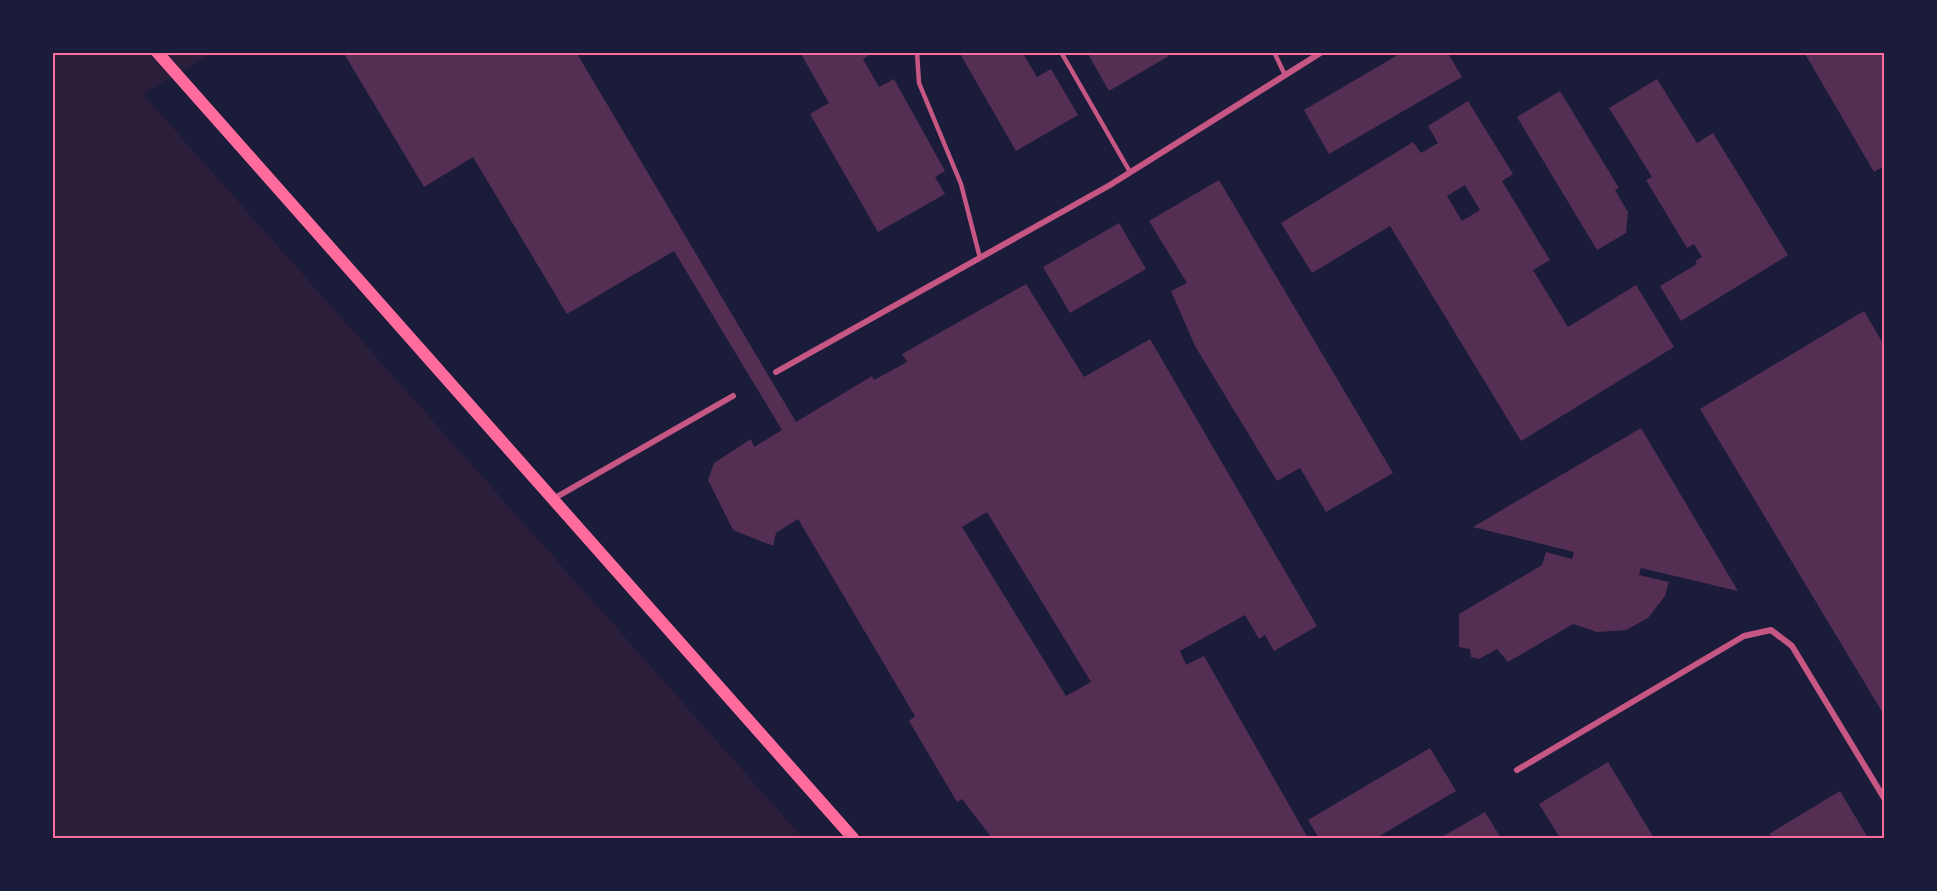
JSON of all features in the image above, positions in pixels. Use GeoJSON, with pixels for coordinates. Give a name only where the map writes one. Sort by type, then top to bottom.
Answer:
{"type":"FeatureCollection","features":[{"type":"Feature","properties":{"kind":"main road"},"geometry":{"type":"LineString","coordinates":[[157,52],[853,838]]}},
{"type":"Feature","properties":{"kind":"street"},"geometry":{"type":"LineString","coordinates":[[776,372],[1130,172],[1322,52]]}},
{"type":"Feature","properties":{"kind":"street"},"geometry":{"type":"LineString","coordinates":[[552,499],[733,396]]}},
{"type":"Feature","properties":{"kind":"street"},"geometry":{"type":"LineString","coordinates":[[1517,770],[1744,636],[1771,630],[1792,645],[1884,798]]}},
{"type":"Feature","properties":{"kind":"lane"},"geometry":{"type":"LineString","coordinates":[[917,52],[919,84],[961,184],[980,258]]}},
{"type":"Feature","properties":{"kind":"lane"},"geometry":{"type":"LineString","coordinates":[[1061,52],[1130,172]]}},
{"type":"Feature","properties":{"kind":"lane"},"geometry":{"type":"LineString","coordinates":[[1274,52],[1286,75]]}},
{"type":"Feature","properties":{"kind":"shaded area"},"geometry":{"type":"Polygon","coordinates":[[[52,53],[213,53],[143,94],[803,838],[53,838],[52,53]]]}},
{"type":"Feature","properties":{"kind":"building"},"geometry":{"type":"Polygon","coordinates":[[[343,52],[576,52],[796,422],[872,376],[874,380],[907,362],[902,354],[1026,284],[1084,377],[1150,339],[1317,626],[1274,651],[1265,635],[1259,639],[1245,615],[1180,651],[1186,665],[1204,656],[1308,838],[992,838],[962,799],[957,802],[909,721],[915,716],[798,519],[776,533],[773,546],[733,530],[708,480],[714,463],[751,439],[754,447],[782,430],[674,251],[567,314],[473,157],[424,187],[343,52]],[[987,512],[962,527],[1066,696],[1091,682],[987,512]]]}},
{"type":"Feature","properties":{"kind":"building"},"geometry":{"type":"Polygon","coordinates":[[[800,52],[874,52],[863,59],[879,87],[894,79],[945,171],[935,177],[945,194],[878,232],[810,114],[829,103],[800,52]]]}},
{"type":"Feature","properties":{"kind":"building"},"geometry":{"type":"Polygon","coordinates":[[[959,52],[1022,52],[1037,77],[1051,69],[1078,115],[1016,151],[959,52]]]}},
{"type":"Feature","properties":{"kind":"building"},"geometry":{"type":"Polygon","coordinates":[[[1087,52],[1167,52],[1169,56],[1109,91],[1087,52]]]}},
{"type":"Feature","properties":{"kind":"building"},"geometry":{"type":"Polygon","coordinates":[[[1403,52],[1447,52],[1462,77],[1329,154],[1304,110],[1403,52]]]}},
{"type":"Feature","properties":{"kind":"building"},"geometry":{"type":"Polygon","coordinates":[[[1804,52],[1884,52],[1884,166],[1874,172],[1804,52]]]}},
{"type":"Feature","properties":{"kind":"building"},"geometry":{"type":"Polygon","coordinates":[[[1657,79],[1697,143],[1713,133],[1788,255],[1681,321],[1660,286],[1697,264],[1695,261],[1702,257],[1694,244],[1687,248],[1646,180],[1652,177],[1609,108],[1657,79]]]}},
{"type":"Feature","properties":{"kind":"building"},"geometry":{"type":"Polygon","coordinates":[[[1560,91],[1619,188],[1615,190],[1628,212],[1626,233],[1597,250],[1517,117],[1560,91]]]}},
{"type":"Feature","properties":{"kind":"building"},"geometry":{"type":"Polygon","coordinates":[[[1468,101],[1513,174],[1502,181],[1550,260],[1533,270],[1568,327],[1636,285],[1674,347],[1521,441],[1390,226],[1312,273],[1281,223],[1413,142],[1421,153],[1438,143],[1428,126],[1468,101]],[[1465,185],[1447,196],[1462,221],[1480,210],[1465,185]]]}},
{"type":"Feature","properties":{"kind":"building"},"geometry":{"type":"Polygon","coordinates":[[[1219,180],[1393,473],[1326,512],[1300,468],[1277,481],[1195,346],[1171,291],[1187,283],[1149,221],[1219,180]]]}},
{"type":"Feature","properties":{"kind":"building"},"geometry":{"type":"Polygon","coordinates":[[[1119,223],[1146,269],[1070,313],[1043,267],[1119,223]]]}},
{"type":"Feature","properties":{"kind":"building"},"geometry":{"type":"Polygon","coordinates":[[[1864,311],[1884,345],[1884,715],[1700,409],[1864,311]]]}},
{"type":"Feature","properties":{"kind":"building"},"geometry":{"type":"Polygon","coordinates":[[[1641,428],[1738,591],[1641,568],[1639,575],[1669,582],[1665,596],[1648,618],[1626,630],[1597,632],[1573,624],[1508,662],[1497,649],[1479,659],[1471,657],[1470,649],[1459,647],[1459,614],[1542,565],[1546,552],[1572,559],[1574,552],[1473,527],[1641,428]]]}},
{"type":"Feature","properties":{"kind":"building"},"geometry":{"type":"Polygon","coordinates":[[[1430,748],[1456,791],[1376,838],[1319,838],[1308,820],[1430,748]]]}},
{"type":"Feature","properties":{"kind":"building"},"geometry":{"type":"Polygon","coordinates":[[[1608,762],[1654,838],[1560,838],[1539,804],[1608,762]]]}},
{"type":"Feature","properties":{"kind":"building"},"geometry":{"type":"Polygon","coordinates":[[[1840,791],[1868,838],[1772,838],[1769,834],[1840,791]]]}},
{"type":"Feature","properties":{"kind":"building"},"geometry":{"type":"Polygon","coordinates":[[[1485,812],[1501,838],[1440,838],[1485,812]]]}}]}
